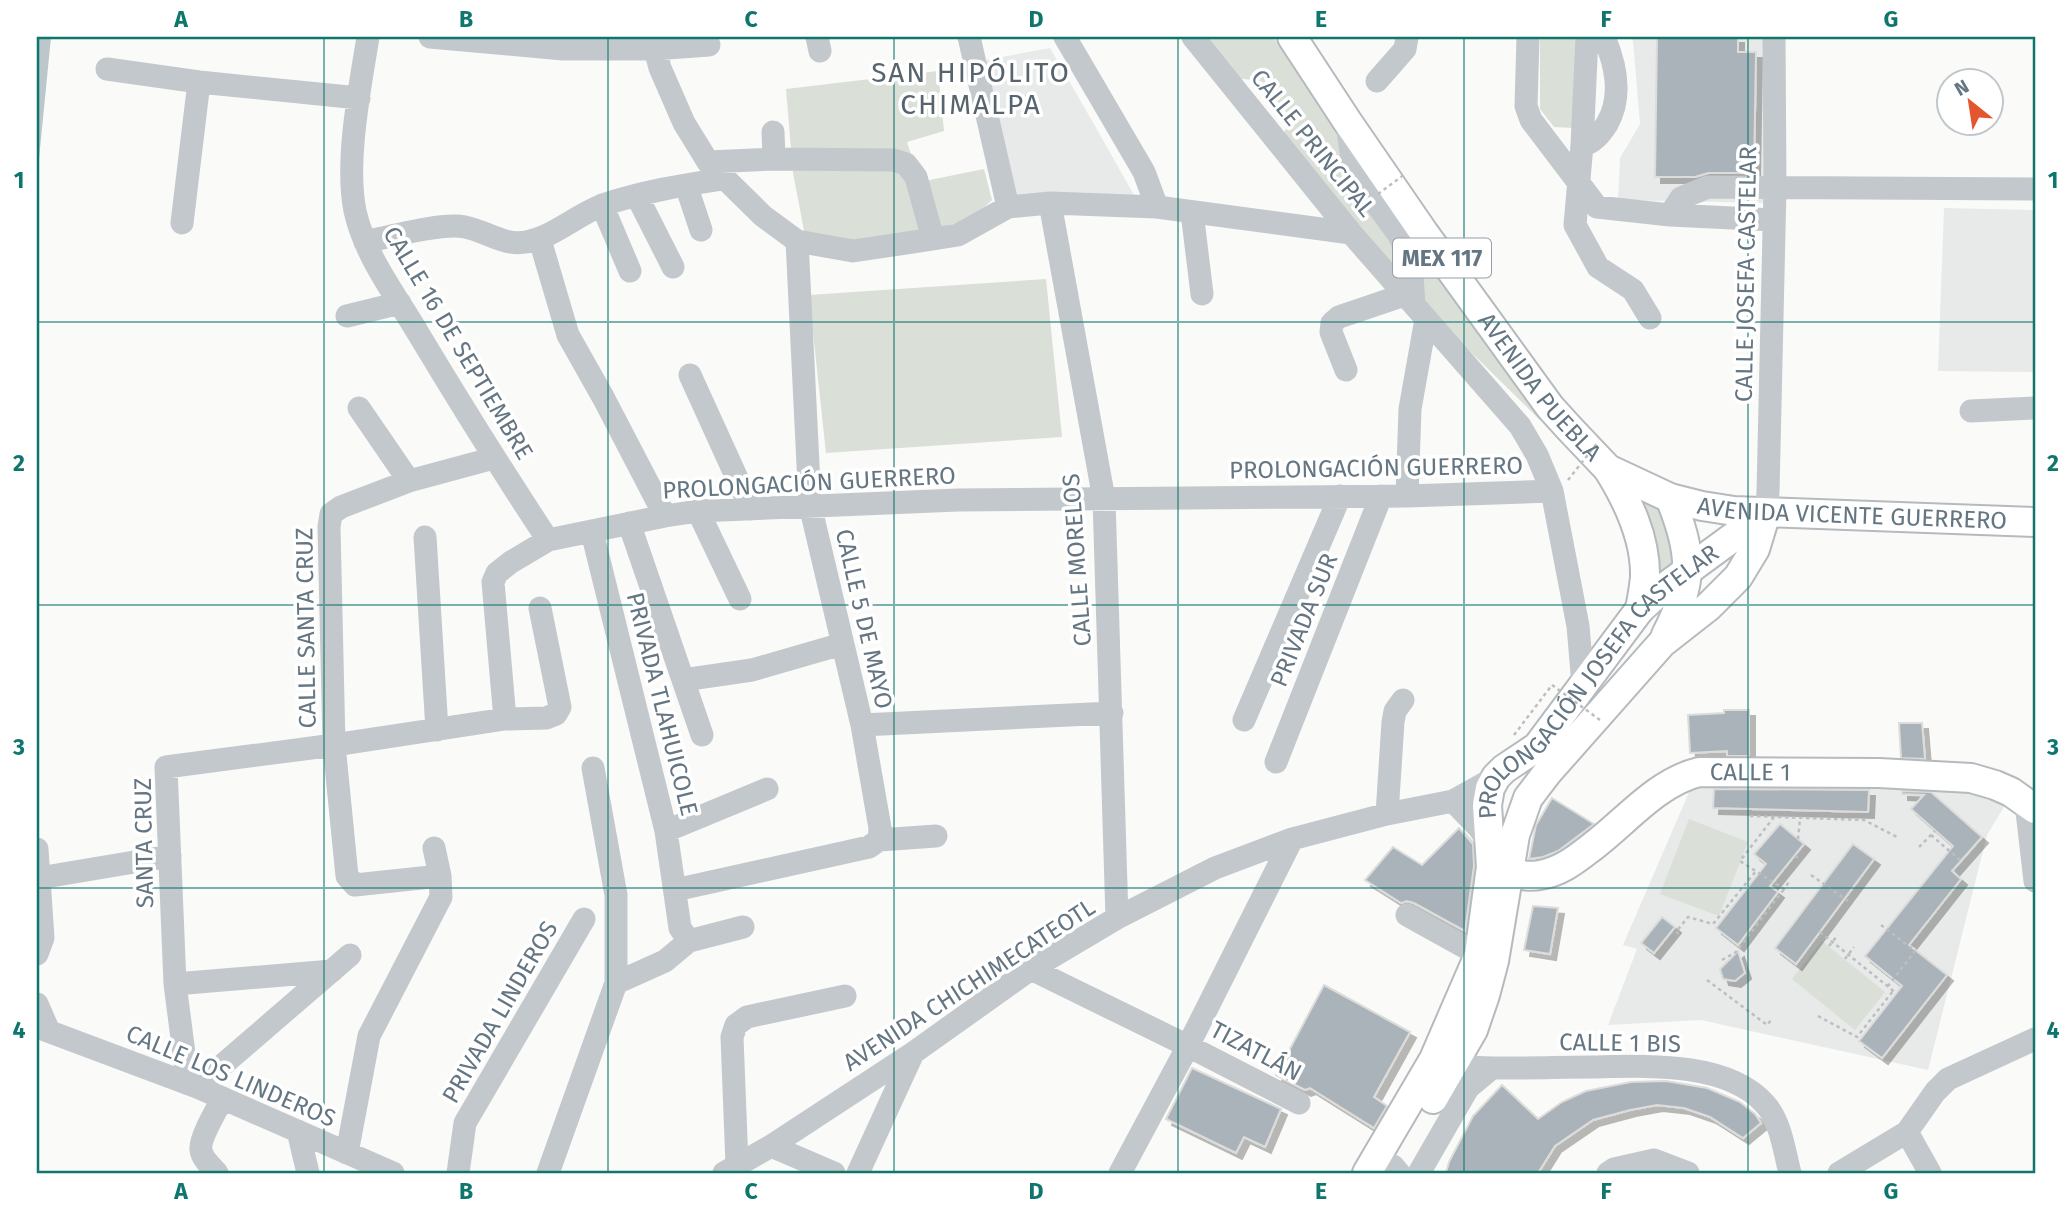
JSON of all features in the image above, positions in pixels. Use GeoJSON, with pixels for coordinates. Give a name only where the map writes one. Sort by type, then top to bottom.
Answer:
{"type":"FeatureCollection","features":[{"type":"Feature","properties":{"kind":"main road","name":"AVENIDA PUEBLA"},"geometry":{"type":"LineString","coordinates":[[1292,37],[1424,233],[1550,407],[1608,468],[1670,498]]}},
{"type":"Feature","properties":{"kind":"main road"},"geometry":{"type":"LineString","coordinates":[[1608,468],[1623,493],[1641,547],[1645,576],[1640,610]]}},
{"type":"Feature","properties":{"kind":"main road"},"geometry":{"type":"LineString","coordinates":[[1662,643],[1679,609],[1688,570],[1679,521],[1670,498]]}},
{"type":"Feature","properties":{"kind":"main road","name":"AVENIDA VICENTE GUERRERO"},"geometry":{"type":"LineString","coordinates":[[1670,498],[1734,511],[2035,522]]}},
{"type":"Feature","properties":{"kind":"main road","name":"PROLONGACIÓN JOSEFA CASTELAR"},"geometry":{"type":"LineString","coordinates":[[1393,1172],[1473,1030],[1494,961],[1497,862],[1487,805],[1490,788],[1505,770],[1537,747],[1640,610],[1688,570],[1766,513]]}},
{"type":"Feature","properties":{"kind":"main road","name":"PROLONGACIÓN JOSEFA CASTELAR"},"geometry":{"type":"LineString","coordinates":[[1451,1071],[1479,955],[1497,862],[1515,835],[1528,798],[1538,783],[1662,643],[1708,607],[1738,577],[1755,549],[1766,513]]}},
{"type":"Feature","properties":{"kind":"main road"},"geometry":{"type":"LineString","coordinates":[[1505,770],[1531,775],[1538,783]]}},
{"type":"Feature","properties":{"kind":"main road","name":"CALLE 1"},"geometry":{"type":"LineString","coordinates":[[1497,862],[1538,876],[1556,871],[1602,840],[1663,788],[1681,777],[1699,772],[1881,781],[1970,778],[2011,792],[2031,806]]}},
{"type":"Feature","properties":{"kind":"street","name":"CALLE 16 DE SEPTIEMBRE"},"geometry":{"type":"LineString","coordinates":[[368,37],[352,169],[355,210],[365,242],[385,281],[548,540]]}},
{"type":"Feature","properties":{"kind":"street"},"geometry":{"type":"LineString","coordinates":[[430,37],[562,43],[709,45]]}},
{"type":"Feature","properties":{"kind":"street"},"geometry":{"type":"LineString","coordinates":[[969,37],[1008,207]]}},
{"type":"Feature","properties":{"kind":"street"},"geometry":{"type":"LineString","coordinates":[[1065,37],[1144,172],[1157,207]]}},
{"type":"Feature","properties":{"kind":"street","name":"CALLE PRINCIPAL"},"geometry":{"type":"LineString","coordinates":[[1193,37],[1351,233],[1520,426],[1537,455],[1560,485],[1583,685]]}},
{"type":"Feature","properties":{"kind":"street"},"geometry":{"type":"LineString","coordinates":[[1377,81],[1405,49],[1407,37]]}},
{"type":"Feature","properties":{"kind":"street"},"geometry":{"type":"LineString","coordinates":[[1528,37],[1526,106],[1531,120],[1597,207],[1670,215],[1774,220]]}},
{"type":"Feature","properties":{"kind":"street"},"geometry":{"type":"LineString","coordinates":[[1587,37],[1583,145],[1575,225],[1598,267],[1633,290],[1650,317]]}},
{"type":"Feature","properties":{"kind":"street"},"geometry":{"type":"LineString","coordinates":[[1583,145],[1589,144],[1602,132],[1614,110],[1617,86],[1613,57],[1604,37]]}},
{"type":"Feature","properties":{"kind":"street","name":"CALLE JOSEFA CASTELAR"},"geometry":{"type":"LineString","coordinates":[[1766,513],[1775,187],[1774,37]]}},
{"type":"Feature","properties":{"kind":"street"},"geometry":{"type":"LineString","coordinates":[[653,43],[660,68],[684,123],[715,171],[762,216],[797,241],[853,251],[933,239],[958,235],[1008,207],[1050,203],[1157,207],[1351,233]]}},
{"type":"Feature","properties":{"kind":"street"},"geometry":{"type":"LineString","coordinates":[[107,69],[199,82],[359,98]]}},
{"type":"Feature","properties":{"kind":"street"},"geometry":{"type":"LineString","coordinates":[[182,223],[199,82]]}},
{"type":"Feature","properties":{"kind":"street"},"geometry":{"type":"LineString","coordinates":[[1347,121],[1352,160],[1358,179],[1399,235],[1411,261],[1414,306],[1407,496]]}},
{"type":"Feature","properties":{"kind":"street"},"geometry":{"type":"LineString","coordinates":[[773,132],[774,159]]}},
{"type":"Feature","properties":{"kind":"street"},"geometry":{"type":"LineString","coordinates":[[365,242],[435,228],[463,226],[503,242],[540,240],[574,218],[602,205],[686,185],[715,171],[774,159],[893,160],[906,164],[916,177],[933,239]]}},
{"type":"Feature","properties":{"kind":"street"},"geometry":{"type":"LineString","coordinates":[[686,185],[701,230]]}},
{"type":"Feature","properties":{"kind":"street"},"geometry":{"type":"LineString","coordinates":[[1670,215],[1681,198],[1709,187],[2035,189]]}},
{"type":"Feature","properties":{"kind":"street"},"geometry":{"type":"LineString","coordinates":[[637,196],[673,267]]}},
{"type":"Feature","properties":{"kind":"street","name":"CALLE MORELOS"},"geometry":{"type":"LineString","coordinates":[[1050,203],[1104,499],[1117,918]]}},
{"type":"Feature","properties":{"kind":"street"},"geometry":{"type":"LineString","coordinates":[[602,205],[630,271]]}},
{"type":"Feature","properties":{"kind":"street"},"geometry":{"type":"LineString","coordinates":[[1192,212],[1202,294]]}},
{"type":"Feature","properties":{"kind":"street"},"geometry":{"type":"LineString","coordinates":[[540,240],[569,335],[665,516]]}},
{"type":"Feature","properties":{"kind":"street","name":"CALLE 5 DE MAYO"},"geometry":{"type":"LineString","coordinates":[[797,241],[810,505],[862,725],[880,828],[879,840]]}},
{"type":"Feature","properties":{"kind":"street"},"geometry":{"type":"LineString","coordinates":[[347,317],[400,303]]}},
{"type":"Feature","properties":{"kind":"street"},"geometry":{"type":"LineString","coordinates":[[1346,370],[1331,332],[1332,323],[1339,317],[1414,306]]}},
{"type":"Feature","properties":{"kind":"street"},"geometry":{"type":"LineString","coordinates":[[691,375],[751,509]]}},
{"type":"Feature","properties":{"kind":"street"},"geometry":{"type":"LineString","coordinates":[[359,408],[409,481]]}},
{"type":"Feature","properties":{"kind":"street"},"geometry":{"type":"LineString","coordinates":[[1971,411],[2035,408]]}},
{"type":"Feature","properties":{"kind":"street","name":"CALLE SANTA CRUZ"},"geometry":{"type":"LineString","coordinates":[[334,745],[329,527],[331,514],[341,507],[409,481],[494,458]]}},
{"type":"Feature","properties":{"kind":"street","name":"PROLONGACIÓN GUERRERO"},"geometry":{"type":"LineString","coordinates":[[505,719],[493,582],[497,573],[511,562],[548,540],[698,511],[958,500],[1407,496],[1560,485]]}},
{"type":"Feature","properties":{"kind":"street"},"geometry":{"type":"LineString","coordinates":[[1244,720],[1340,496]]}},
{"type":"Feature","properties":{"kind":"street","name":"PRIVADA SUR"},"geometry":{"type":"LineString","coordinates":[[1276,762],[1381,496]]}},
{"type":"Feature","properties":{"kind":"street"},"geometry":{"type":"LineString","coordinates":[[698,511],[740,599]]}},
{"type":"Feature","properties":{"kind":"street"},"geometry":{"type":"LineString","coordinates":[[629,523],[702,734]]}},
{"type":"Feature","properties":{"kind":"street","name":"PRIVADA TLAHUICOLE"},"geometry":{"type":"LineString","coordinates":[[592,531],[666,831],[680,928],[689,941]]}},
{"type":"Feature","properties":{"kind":"street"},"geometry":{"type":"LineString","coordinates":[[425,537],[437,730]]}},
{"type":"Feature","properties":{"kind":"street"},"geometry":{"type":"LineString","coordinates":[[440,876],[355,885],[350,882],[347,876],[334,745],[505,719],[546,718],[556,714],[560,707],[540,608]]}},
{"type":"Feature","properties":{"kind":"street"},"geometry":{"type":"LineString","coordinates":[[683,680],[752,670],[842,645]]}},
{"type":"Feature","properties":{"kind":"street"},"geometry":{"type":"LineString","coordinates":[[1387,814],[1392,722],[1395,710],[1403,700]]}},
{"type":"Feature","properties":{"kind":"street"},"geometry":{"type":"LineString","coordinates":[[862,725],[1112,713]]}},
{"type":"Feature","properties":{"kind":"street","name":"SANTA CRUZ"},"geometry":{"type":"LineString","coordinates":[[192,1085],[175,984],[166,767],[334,745]]}},
{"type":"Feature","properties":{"kind":"street"},"geometry":{"type":"LineString","coordinates":[[548,1173],[616,984],[616,895],[593,768]]}},
{"type":"Feature","properties":{"kind":"street","name":"AVENIDA CHICHIMECATEOTL"},"geometry":{"type":"LineString","coordinates":[[730,1169],[771,1146],[913,1053],[1031,969],[1117,918],[1215,868],[1293,839],[1387,814],[1453,801],[1505,770]]}},
{"type":"Feature","properties":{"kind":"street"},"geometry":{"type":"LineString","coordinates":[[666,831],[767,789]]}},
{"type":"Feature","properties":{"kind":"street"},"geometry":{"type":"LineString","coordinates":[[1453,801],[1479,828],[1497,862]]}},
{"type":"Feature","properties":{"kind":"street"},"geometry":{"type":"LineString","coordinates":[[2031,806],[2035,881]]}},
{"type":"Feature","properties":{"kind":"street"},"geometry":{"type":"LineString","coordinates":[[675,890],[869,847],[879,840],[936,836]]}},
{"type":"Feature","properties":{"kind":"street"},"geometry":{"type":"LineString","coordinates":[[1120,1173],[1293,839]]}},
{"type":"Feature","properties":{"kind":"street"},"geometry":{"type":"LineString","coordinates":[[347,1153],[369,1036],[441,897],[435,848]]}},
{"type":"Feature","properties":{"kind":"street"},"geometry":{"type":"LineString","coordinates":[[37,849],[43,938],[37,954]]}},
{"type":"Feature","properties":{"kind":"street"},"geometry":{"type":"LineString","coordinates":[[39,878],[170,856]]}},
{"type":"Feature","properties":{"kind":"street"},"geometry":{"type":"LineString","coordinates":[[1407,915],[1479,955]]}},
{"type":"Feature","properties":{"kind":"street","name":"PRIVADA LINDEROS"},"geometry":{"type":"LineString","coordinates":[[458,1173],[465,1123],[584,919]]}},
{"type":"Feature","properties":{"kind":"street"},"geometry":{"type":"LineString","coordinates":[[616,984],[664,961],[689,941],[743,927]]}},
{"type":"Feature","properties":{"kind":"street"},"geometry":{"type":"LineString","coordinates":[[192,1085],[350,955]]}},
{"type":"Feature","properties":{"kind":"street","name":"TIZATLÁN"},"geometry":{"type":"LineString","coordinates":[[1031,969],[1298,1103]]}},
{"type":"Feature","properties":{"kind":"street"},"geometry":{"type":"LineString","coordinates":[[175,984],[332,971]]}},
{"type":"Feature","properties":{"kind":"street"},"geometry":{"type":"LineString","coordinates":[[730,1169],[732,1037],[736,1025],[747,1017],[845,996]]}},
{"type":"Feature","properties":{"kind":"street"},"geometry":{"type":"LineString","coordinates":[[37,1004],[42,1028]]}},
{"type":"Feature","properties":{"kind":"street","name":"CALLE LOS LINDEROS"},"geometry":{"type":"LineString","coordinates":[[42,1028],[192,1085],[393,1173]]}},
{"type":"Feature","properties":{"kind":"street"},"geometry":{"type":"LineString","coordinates":[[1839,1173],[1907,1132],[1948,1079],[2035,1039]]}},
{"type":"Feature","properties":{"kind":"street"},"geometry":{"type":"LineString","coordinates":[[858,1173],[913,1053]]}},
{"type":"Feature","properties":{"kind":"street","name":"CALLE 1 BIS"},"geometry":{"type":"LineString","coordinates":[[1451,1071],[1674,1066],[1722,1076],[1765,1103],[1777,1124],[1790,1173]]}},
{"type":"Feature","properties":{"kind":"street"},"geometry":{"type":"LineString","coordinates":[[218,1173],[206,1161],[201,1150],[202,1140],[223,1098]]}},
{"type":"Feature","properties":{"kind":"street"},"geometry":{"type":"LineString","coordinates":[[298,1131],[308,1173]]}},
{"type":"Feature","properties":{"kind":"street"},"geometry":{"type":"LineString","coordinates":[[1907,1132],[1930,1173]]}},
{"type":"Feature","properties":{"kind":"street"},"geometry":{"type":"LineString","coordinates":[[771,1146],[834,1173]]}},
{"type":"Feature","properties":{"kind":"street"},"geometry":{"type":"LineString","coordinates":[[1608,1173],[1614,1168],[1654,1160],[1688,1173]]}},
{"type":"Feature","properties":{"kind":"path"},"geometry":{"type":"LineString","coordinates":[[1551,37],[1559,37]]}},
{"type":"Feature","properties":{"kind":"path"},"geometry":{"type":"LineString","coordinates":[[1378,194],[1405,174]]}},
{"type":"Feature","properties":{"kind":"path"},"geometry":{"type":"LineString","coordinates":[[1560,485],[1598,442]]}},
{"type":"Feature","properties":{"kind":"path"},"geometry":{"type":"LineString","coordinates":[[1534,714],[1515,740],[1512,738],[1552,685],[1600,719]]}},
{"type":"Feature","properties":{"kind":"path"},"geometry":{"type":"LineString","coordinates":[[1749,816],[1864,820],[1897,837]]}},
{"type":"Feature","properties":{"kind":"path"},"geometry":{"type":"LineString","coordinates":[[1775,817],[1740,861],[1784,890]]}},
{"type":"Feature","properties":{"kind":"path"},"geometry":{"type":"LineString","coordinates":[[1798,839],[1800,818]]}},
{"type":"Feature","properties":{"kind":"path"},"geometry":{"type":"LineString","coordinates":[[1919,847],[1935,831]]}},
{"type":"Feature","properties":{"kind":"path"},"geometry":{"type":"LineString","coordinates":[[1931,835],[1961,861]]}},
{"type":"Feature","properties":{"kind":"path"},"geometry":{"type":"LineString","coordinates":[[1795,856],[1800,859]]}},
{"type":"Feature","properties":{"kind":"path"},"geometry":{"type":"LineString","coordinates":[[1679,934],[1676,932],[1688,917],[1713,924],[1756,871]]}},
{"type":"Feature","properties":{"kind":"path"},"geometry":{"type":"LineString","coordinates":[[1811,875],[1847,901]]}},
{"type":"Feature","properties":{"kind":"path"},"geometry":{"type":"LineString","coordinates":[[1722,960],[1737,951],[1789,882]]}},
{"type":"Feature","properties":{"kind":"path"},"geometry":{"type":"LineString","coordinates":[[1881,925],[1915,951],[1888,986]]}},
{"type":"Feature","properties":{"kind":"path"},"geometry":{"type":"LineString","coordinates":[[1818,1016],[1857,1037],[1895,992],[1820,932]]}},
{"type":"Feature","properties":{"kind":"path"},"geometry":{"type":"LineString","coordinates":[[1829,946],[1838,935]]}},
{"type":"Feature","properties":{"kind":"path"},"geometry":{"type":"LineString","coordinates":[[1845,959],[1854,947]]}},
{"type":"Feature","properties":{"kind":"path"},"geometry":{"type":"LineString","coordinates":[[1707,980],[1767,1025],[1772,1019]]}},
{"type":"Feature","properties":{"kind":"shaded area"},"geometry":{"type":"Polygon","coordinates":[[[37,37],[51,37],[37,179],[37,37]]]}},
{"type":"Feature","properties":{"kind":"shaded area"},"geometry":{"type":"Polygon","coordinates":[[[1201,37],[1273,37],[1542,422],[1423,305],[1283,135],[1291,118],[1261,81],[1235,78],[1201,37]]]}},
{"type":"Feature","properties":{"kind":"shaded area"},"geometry":{"type":"Polygon","coordinates":[[[1540,37],[1576,37],[1574,128],[1554,127],[1540,109],[1540,37]]]}},
{"type":"Feature","properties":{"kind":"shaded area"},"geometry":{"type":"Polygon","coordinates":[[[1629,37],[1766,37],[1767,203],[1618,200],[1620,158],[1640,124],[1633,41],[1629,37]]]}},
{"type":"Feature","properties":{"kind":"shaded area"},"geometry":{"type":"Polygon","coordinates":[[[1050,48],[1139,204],[1011,200],[980,61],[1050,48]]]}},
{"type":"Feature","properties":{"kind":"shaded area"},"geometry":{"type":"Polygon","coordinates":[[[938,71],[944,131],[907,142],[920,182],[984,169],[992,200],[965,225],[865,240],[806,241],[793,173],[786,89],[938,71]]]}},
{"type":"Feature","properties":{"kind":"shaded area"},"geometry":{"type":"Polygon","coordinates":[[[1944,208],[2035,210],[2035,372],[1938,371],[1944,208]]]}},
{"type":"Feature","properties":{"kind":"shaded area"},"geometry":{"type":"Polygon","coordinates":[[[1046,279],[1062,437],[826,453],[809,295],[1046,279]]]}},
{"type":"Feature","properties":{"kind":"shaded area"},"geometry":{"type":"Polygon","coordinates":[[[1637,499],[1661,508],[1678,564],[1655,580],[1637,499]]]}},
{"type":"Feature","properties":{"kind":"shaded area"},"geometry":{"type":"Polygon","coordinates":[[[1693,783],[1953,784],[2007,802],[1987,835],[1928,1070],[1701,1020],[1608,1025],[1637,949],[1623,945],[1693,783]]]}},
{"type":"Feature","properties":{"kind":"shaded area"},"geometry":{"type":"Polygon","coordinates":[[[1689,819],[1748,842],[1719,916],[1660,894],[1689,819]]]}},
{"type":"Feature","properties":{"kind":"shaded area"},"geometry":{"type":"Polygon","coordinates":[[[1822,941],[1885,992],[1855,1030],[1792,979],[1822,941]]]}},
{"type":"Feature","properties":{"kind":"building"},"geometry":{"type":"Polygon","coordinates":[[[1657,37],[1738,37],[1738,52],[1756,52],[1754,173],[1655,177],[1657,37]]]}},
{"type":"Feature","properties":{"kind":"building"},"geometry":{"type":"Polygon","coordinates":[[[1724,710],[1749,710],[1749,756],[1727,756],[1727,751],[1690,753],[1688,715],[1724,713],[1724,710]]]}},
{"type":"Feature","properties":{"kind":"building"},"geometry":{"type":"Polygon","coordinates":[[[1899,723],[1922,723],[1925,759],[1901,758],[1899,723]]]}},
{"type":"Feature","properties":{"kind":"building"},"geometry":{"type":"Polygon","coordinates":[[[1714,789],[1869,790],[1868,812],[1713,808],[1714,789]]]}},
{"type":"Feature","properties":{"kind":"building"},"geometry":{"type":"Polygon","coordinates":[[[1902,791],[1931,792],[1982,837],[1952,871],[1961,879],[1909,945],[1947,975],[1882,1058],[1859,1041],[1902,986],[1865,956],[1953,846],[1911,809],[1924,795],[1902,794],[1902,791]]]}},
{"type":"Feature","properties":{"kind":"building"},"geometry":{"type":"Polygon","coordinates":[[[1552,798],[1594,824],[1558,851],[1529,859],[1536,825],[1552,798]]]}},
{"type":"Feature","properties":{"kind":"building"},"geometry":{"type":"Polygon","coordinates":[[[1780,824],[1804,844],[1770,886],[1778,892],[1738,945],[1716,928],[1766,864],[1754,854],[1780,824]]]}},
{"type":"Feature","properties":{"kind":"building"},"geometry":{"type":"Polygon","coordinates":[[[1459,828],[1473,844],[1474,866],[1465,931],[1414,903],[1401,903],[1365,880],[1393,847],[1422,865],[1459,828]]]}},
{"type":"Feature","properties":{"kind":"building"},"geometry":{"type":"Polygon","coordinates":[[[1853,844],[1874,859],[1796,964],[1775,948],[1853,844]]]}},
{"type":"Feature","properties":{"kind":"building"},"geometry":{"type":"Polygon","coordinates":[[[1533,906],[1558,908],[1550,954],[1524,950],[1533,906]]]}},
{"type":"Feature","properties":{"kind":"building"},"geometry":{"type":"Polygon","coordinates":[[[1662,917],[1675,927],[1654,953],[1641,943],[1662,917]]]}},
{"type":"Feature","properties":{"kind":"building"},"geometry":{"type":"Polygon","coordinates":[[[1738,951],[1745,973],[1735,981],[1723,979],[1720,969],[1738,951]]]}},
{"type":"Feature","properties":{"kind":"building"},"geometry":{"type":"Polygon","coordinates":[[[1324,985],[1410,1032],[1374,1097],[1387,1106],[1374,1128],[1310,1088],[1305,1090],[1276,1075],[1324,985]]]}},
{"type":"Feature","properties":{"kind":"building"},"geometry":{"type":"Polygon","coordinates":[[[1192,1068],[1281,1109],[1265,1147],[1244,1137],[1236,1153],[1166,1119],[1192,1068]]]}},
{"type":"Feature","properties":{"kind":"building"},"geometry":{"type":"Polygon","coordinates":[[[1666,1081],[1707,1088],[1740,1102],[1755,1114],[1761,1123],[1743,1138],[1710,1117],[1684,1108],[1657,1105],[1593,1120],[1555,1146],[1538,1173],[1446,1173],[1473,1116],[1502,1085],[1538,1119],[1562,1102],[1586,1091],[1631,1082],[1666,1081]]]}},
{"type":"Feature","properties":{"kind":"district","name":"SAN HIPÓLITO CHIMALPA"},"geometry":{"type":"Point","coordinates":[971,88]}}]}
